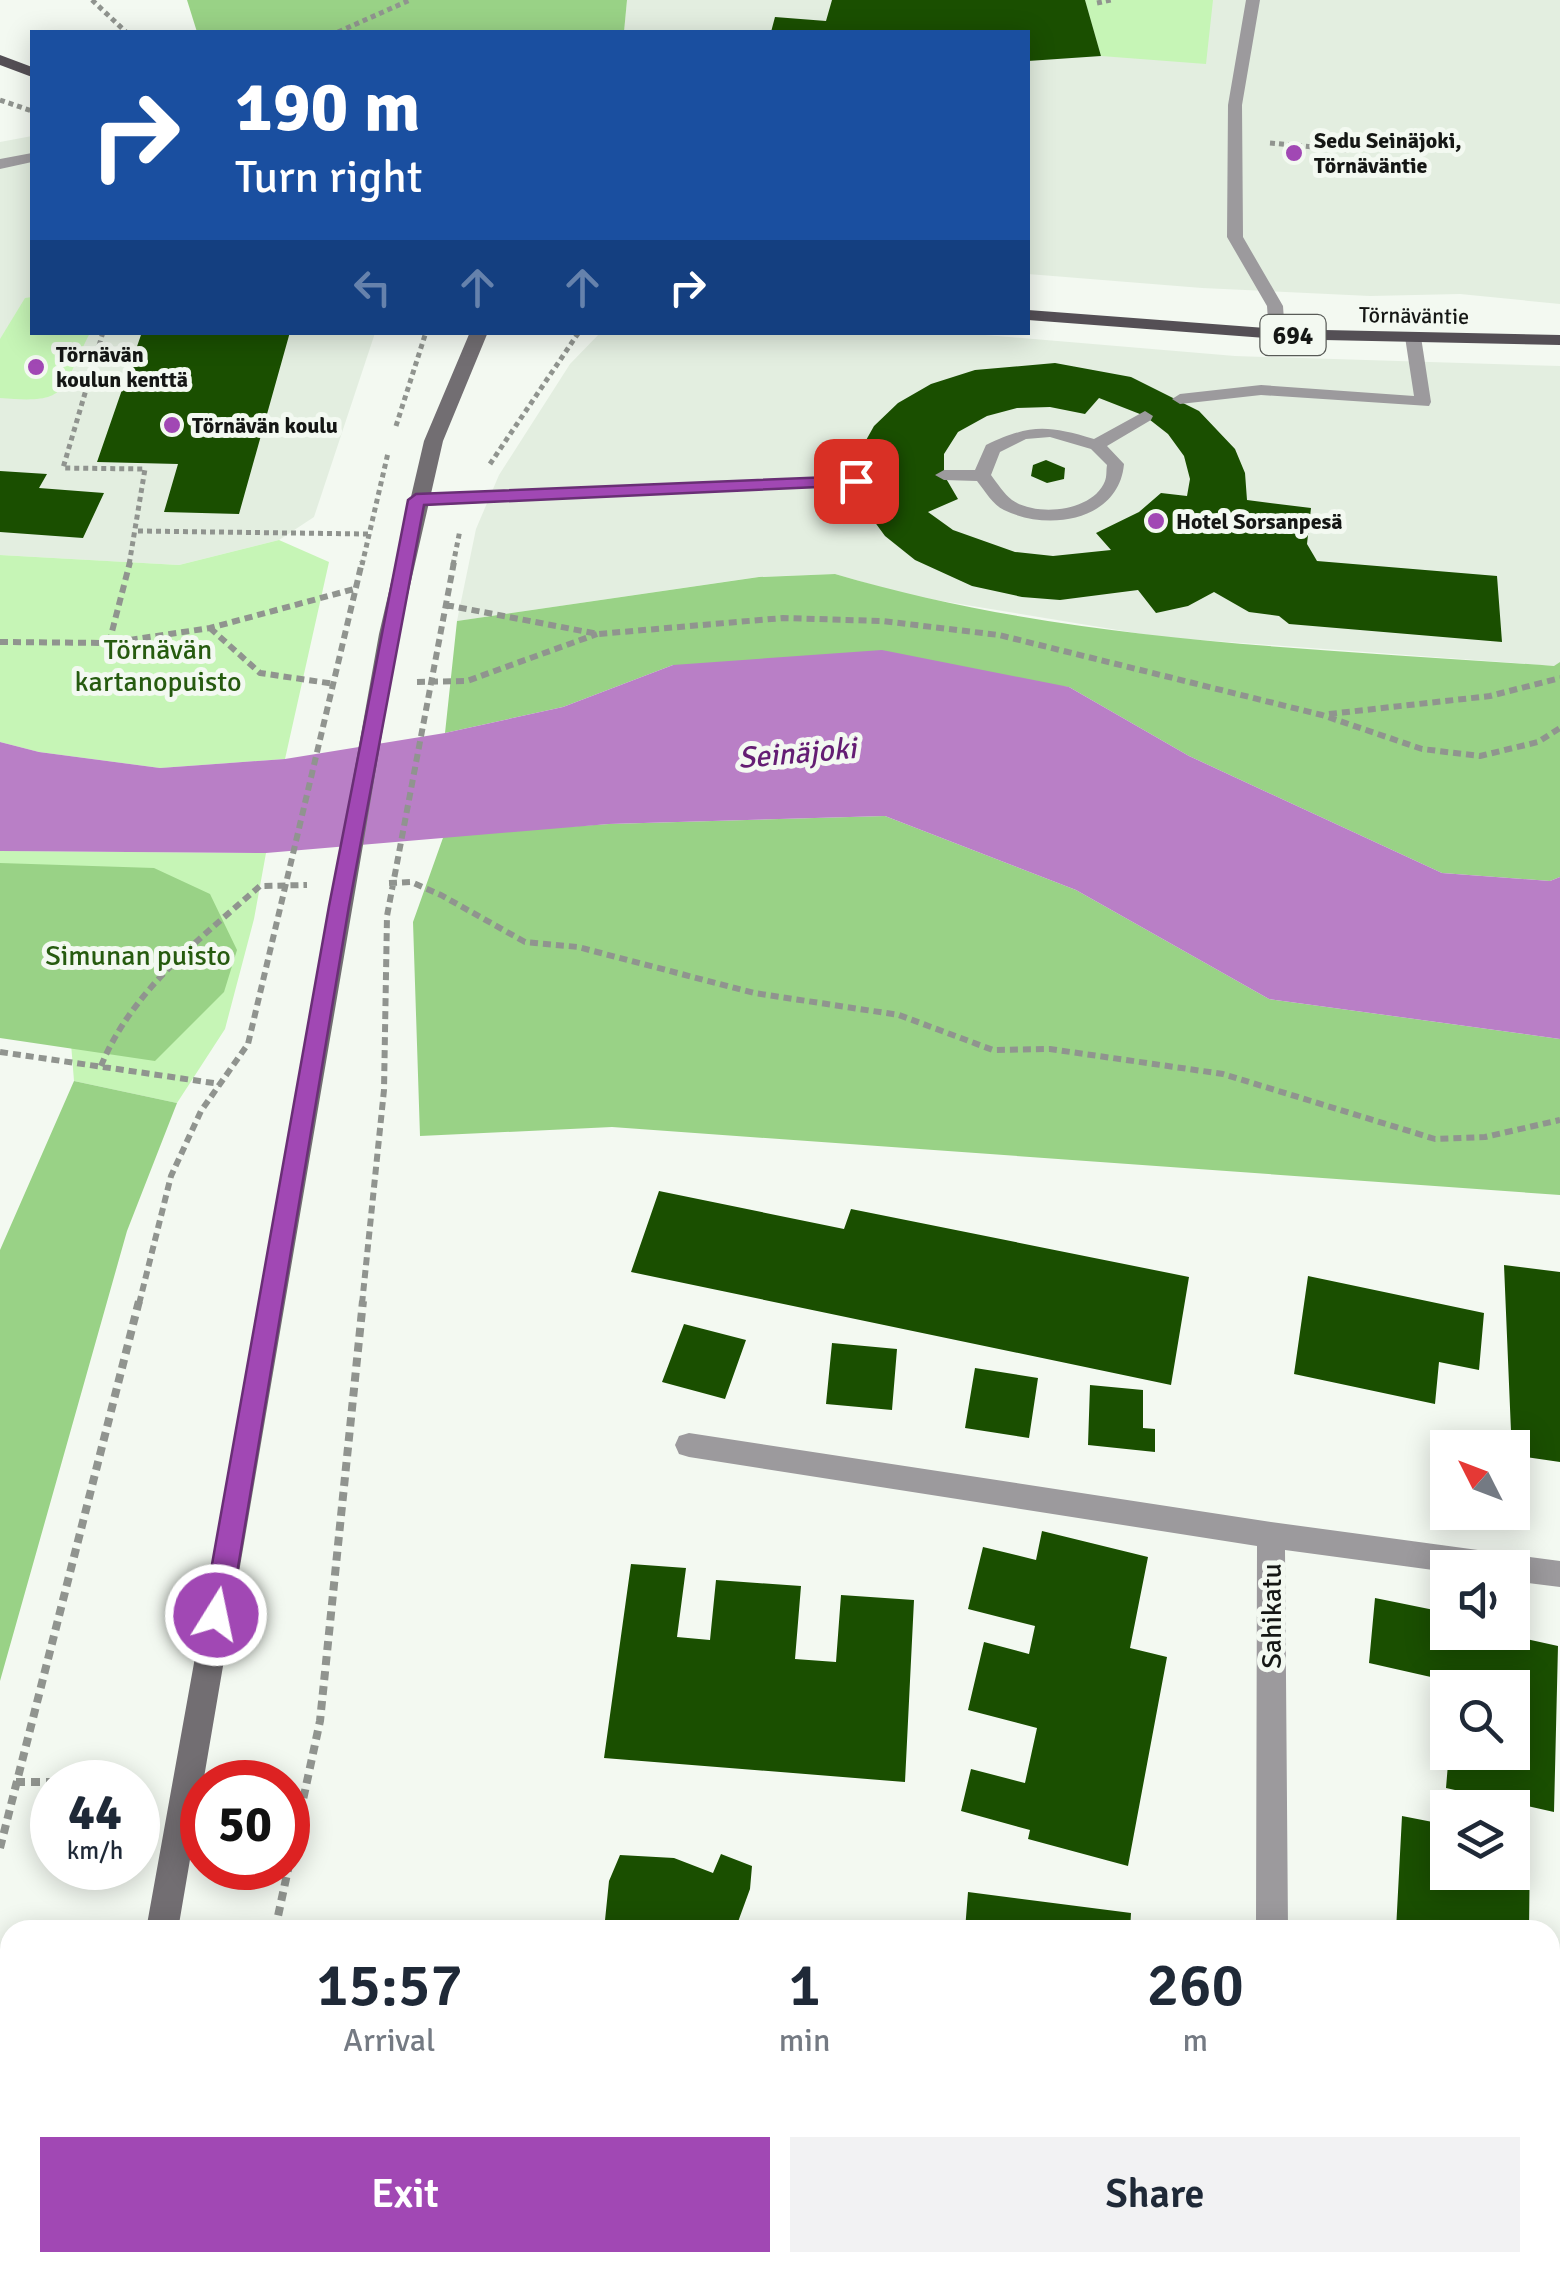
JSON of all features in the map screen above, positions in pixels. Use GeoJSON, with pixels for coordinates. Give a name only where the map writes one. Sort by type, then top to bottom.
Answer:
{"type":"FeatureCollection","features":[{"type":"Feature","properties":{"kind":"main road"},"geometry":{"type":"LineString","coordinates":[[0,60],[30,71]]}},
{"type":"Feature","properties":{"kind":"main road","name":"Törnäväntie"},"geometry":{"type":"LineString","coordinates":[[1030,315],[1277,334],[1560,340]]}},
{"type":"Feature","properties":{"kind":"main road"},"geometry":{"type":"LineString","coordinates":[[164,1920],[389,634],[416,500],[443,416],[478,335]]}},
{"type":"Feature","properties":{"kind":"street"},"geometry":{"type":"LineString","coordinates":[[689,1445],[1270,1535]]}},
{"type":"Feature","properties":{"kind":"street","name":"Sahikatu"},"geometry":{"type":"LineString","coordinates":[[1272,1920],[1270,1535],[1560,1574]]}},
{"type":"Feature","properties":{"kind":"lane"},"geometry":{"type":"LineString","coordinates":[[1253,0],[1234,140],[1235,237],[1276,306],[1277,334]]}},
{"type":"Feature","properties":{"kind":"lane"},"geometry":{"type":"LineString","coordinates":[[0,164],[30,158]]}},
{"type":"Feature","properties":{"kind":"lane"},"geometry":{"type":"LineString","coordinates":[[1180,399],[1261,390],[1423,402],[1413,337]]}},
{"type":"Feature","properties":{"kind":"lane"},"geometry":{"type":"LineString","coordinates":[[1096,445],[1145,416]]}},
{"type":"Feature","properties":{"kind":"lane"},"geometry":{"type":"LineString","coordinates":[[1050,432],[1096,445],[1110,457],[1116,472],[1115,486],[1104,501],[1087,510],[1056,516],[1023,511],[1002,502],[982,476],[992,449],[1023,434],[1050,432]]}},
{"type":"Feature","properties":{"kind":"lane"},"geometry":{"type":"LineString","coordinates":[[944,475],[982,476]]}},
{"type":"Feature","properties":{"kind":"lane"},"geometry":{"type":"LineString","coordinates":[[416,500],[856,481]]}},
{"type":"Feature","properties":{"kind":"path"},"geometry":{"type":"LineString","coordinates":[[92,0],[120,30]]}},
{"type":"Feature","properties":{"kind":"path"},"geometry":{"type":"LineString","coordinates":[[342,30],[410,0]]}},
{"type":"Feature","properties":{"kind":"path"},"geometry":{"type":"LineString","coordinates":[[1097,3],[1111,0]]}},
{"type":"Feature","properties":{"kind":"path"},"geometry":{"type":"LineString","coordinates":[[0,100],[30,111]]}},
{"type":"Feature","properties":{"kind":"path"},"geometry":{"type":"LineString","coordinates":[[1234,140],[1347,150]]}},
{"type":"Feature","properties":{"kind":"path"},"geometry":{"type":"LineString","coordinates":[[103,335],[64,468],[145,469],[138,531],[109,643]]}},
{"type":"Feature","properties":{"kind":"path"},"geometry":{"type":"LineString","coordinates":[[138,531],[368,534]]}},
{"type":"Feature","properties":{"kind":"path"},"geometry":{"type":"LineString","coordinates":[[0,642],[109,643],[210,628],[354,589]]}},
{"type":"Feature","properties":{"kind":"path"},"geometry":{"type":"LineString","coordinates":[[446,606],[598,634],[783,618],[882,621],[999,635],[1322,715],[1422,749],[1480,756],[1538,742],[1560,728]]}},
{"type":"Feature","properties":{"kind":"path"},"geometry":{"type":"LineString","coordinates":[[0,1848],[171,1176],[201,1111],[248,1044],[345,631]]}},
{"type":"Feature","properties":{"kind":"path"},"geometry":{"type":"LineString","coordinates":[[277,1920],[320,1721],[384,1090],[386,916],[440,632]]}},
{"type":"Feature","properties":{"kind":"path"},"geometry":{"type":"LineString","coordinates":[[1322,715],[1490,696],[1560,678]]}},
{"type":"Feature","properties":{"kind":"path"},"geometry":{"type":"LineString","coordinates":[[373,883],[411,882],[525,942],[594,951],[754,994],[898,1015],[994,1050],[1050,1049],[1223,1074],[1436,1140],[1485,1137],[1560,1120]]}},
{"type":"Feature","properties":{"kind":"path"},"geometry":{"type":"LineString","coordinates":[[101,1066],[108,1042],[152,990],[260,886],[317,884]]}},
{"type":"Feature","properties":{"kind":"path"},"geometry":{"type":"LineString","coordinates":[[0,1052],[220,1084]]}},
{"type":"Feature","properties":{"kind":"path"},"geometry":{"type":"LineString","coordinates":[[16,1782],[30,1782]]}},
{"type":"Feature","properties":{"kind":"shaded area","name":"Sedu Seinäjoki, Törnäväntie"},"geometry":{"type":"Polygon","coordinates":[[[627,0],[1560,0],[1560,304],[1460,294],[1370,296],[1030,274],[1030,30],[624,30],[627,0]]]}},
{"type":"Feature","properties":{"kind":"shaded area","name":"Törnävän koulu"},"geometry":{"type":"Polygon","coordinates":[[[30,136],[30,335],[374,335],[314,517],[279,540],[179,565],[0,555],[0,142],[30,136]]]}},
{"type":"Feature","properties":{"kind":"shaded area"},"geometry":{"type":"Polygon","coordinates":[[[598,335],[985,335],[1235,356],[1560,366],[1560,662],[1555,666],[1160,637],[911,596],[835,574],[758,577],[457,621],[476,529],[499,475],[570,364],[598,335]]]}},
{"type":"Feature","properties":{"kind":"green space"},"geometry":{"type":"Polygon","coordinates":[[[187,0],[627,0],[624,30],[196,30],[187,0]]]}},
{"type":"Feature","properties":{"kind":"green space"},"geometry":{"type":"Polygon","coordinates":[[[1085,0],[1213,0],[1206,64],[1101,56],[1085,0]]]}},
{"type":"Feature","properties":{"kind":"green space","name":"Törnävän koulun kenttä"},"geometry":{"type":"Polygon","coordinates":[[[30,297],[30,335],[89,335],[67,381],[52,396],[0,398],[0,339],[25,298],[30,297]]]}},
{"type":"Feature","properties":{"kind":"green space","name":"Törnävän kartanopuisto"},"geometry":{"type":"Polygon","coordinates":[[[279,540],[329,562],[285,759],[160,768],[39,752],[0,742],[0,555],[179,565],[279,540]]]}},
{"type":"Feature","properties":{"kind":"green space"},"geometry":{"type":"Polygon","coordinates":[[[835,574],[923,597],[1102,629],[1282,647],[1554,666],[1560,662],[1560,877],[1550,881],[1442,873],[1189,756],[1069,687],[673,665],[563,707],[445,733],[457,621],[759,577],[835,574]]]}},
{"type":"Feature","properties":{"kind":"green space"},"geometry":{"type":"Polygon","coordinates":[[[885,816],[1076,890],[1269,999],[1560,1039],[1560,1195],[612,1127],[420,1136],[413,922],[444,835],[609,824],[885,816]]]}},
{"type":"Feature","properties":{"kind":"green space","name":"Simunan puisto"},"geometry":{"type":"Polygon","coordinates":[[[0,851],[266,853],[254,919],[225,1029],[177,1103],[74,1081],[70,1031],[0,1023],[0,851]]]}},
{"type":"Feature","properties":{"kind":"green space","name":"Simunan puisto"},"geometry":{"type":"Polygon","coordinates":[[[0,863],[154,868],[210,894],[237,950],[224,992],[155,1061],[0,1038],[0,863]]]}},
{"type":"Feature","properties":{"kind":"green space"},"geometry":{"type":"Polygon","coordinates":[[[74,1081],[177,1103],[127,1231],[0,1681],[0,1250],[74,1081]]]}},
{"type":"Feature","properties":{"kind":"water","name":"Seinäjoki"},"geometry":{"type":"Polygon","coordinates":[[[882,650],[1069,687],[1189,756],[1442,873],[1550,881],[1560,877],[1560,1039],[1269,999],[1076,890],[885,816],[609,824],[266,853],[0,851],[0,742],[39,752],[160,768],[285,759],[445,733],[563,707],[673,665],[882,650]]]}},
{"type":"Feature","properties":{"kind":"building"},"geometry":{"type":"Polygon","coordinates":[[[832,0],[1085,0],[1101,56],[1030,61],[1030,30],[772,30],[775,17],[826,21],[832,0]]]}},
{"type":"Feature","properties":{"kind":"building"},"geometry":{"type":"Polygon","coordinates":[[[141,335],[289,335],[239,514],[164,512],[178,464],[97,462],[141,335]]]}},
{"type":"Feature","properties":{"kind":"building"},"geometry":{"type":"Polygon","coordinates":[[[1055,363],[1131,377],[1199,411],[1235,449],[1245,473],[1247,500],[1311,508],[1307,544],[1317,561],[1497,576],[1502,642],[1289,624],[1279,616],[1249,612],[1214,592],[1188,606],[1156,613],[1138,590],[1060,600],[1022,597],[972,586],[915,560],[885,536],[863,506],[856,481],[860,451],[874,426],[898,403],[931,384],[975,370],[1055,363]],[[1099,398],[1085,414],[1050,407],[1017,408],[987,416],[958,432],[944,454],[944,475],[958,499],[928,512],[953,530],[1015,552],[1053,556],[1111,550],[1096,533],[1139,512],[1161,493],[1187,496],[1190,479],[1184,456],[1168,434],[1145,416],[1099,398]]]}},
{"type":"Feature","properties":{"kind":"building"},"geometry":{"type":"Polygon","coordinates":[[[1046,460],[1065,468],[1064,479],[1047,483],[1031,476],[1033,465],[1046,460]]]}},
{"type":"Feature","properties":{"kind":"building"},"geometry":{"type":"Polygon","coordinates":[[[0,471],[47,474],[39,488],[104,493],[83,538],[0,532],[0,471]]]}},
{"type":"Feature","properties":{"kind":"building"},"geometry":{"type":"Polygon","coordinates":[[[659,1191],[844,1229],[851,1209],[1189,1277],[1171,1385],[631,1272],[659,1191]]]}},
{"type":"Feature","properties":{"kind":"building"},"geometry":{"type":"Polygon","coordinates":[[[1504,1265],[1560,1272],[1560,1462],[1530,1458],[1530,1430],[1511,1430],[1504,1265]]]}},
{"type":"Feature","properties":{"kind":"building"},"geometry":{"type":"Polygon","coordinates":[[[1308,1276],[1484,1313],[1479,1370],[1439,1362],[1435,1404],[1294,1374],[1308,1276]]]}},
{"type":"Feature","properties":{"kind":"building"},"geometry":{"type":"Polygon","coordinates":[[[684,1324],[746,1340],[725,1399],[662,1382],[684,1324]]]}},
{"type":"Feature","properties":{"kind":"building"},"geometry":{"type":"Polygon","coordinates":[[[832,1343],[897,1349],[892,1410],[826,1404],[832,1343]]]}},
{"type":"Feature","properties":{"kind":"building"},"geometry":{"type":"Polygon","coordinates":[[[975,1368],[1038,1378],[1029,1438],[965,1428],[975,1368]]]}},
{"type":"Feature","properties":{"kind":"building"},"geometry":{"type":"Polygon","coordinates":[[[1090,1385],[1143,1390],[1143,1428],[1155,1429],[1155,1452],[1088,1445],[1090,1385]]]}},
{"type":"Feature","properties":{"kind":"building"},"geometry":{"type":"Polygon","coordinates":[[[1042,1531],[1148,1557],[1130,1648],[1167,1657],[1128,1866],[1028,1839],[1030,1830],[961,1811],[971,1769],[1025,1783],[1037,1728],[968,1710],[984,1642],[1029,1654],[1035,1626],[968,1609],[983,1547],[1036,1560],[1042,1531]]]}},
{"type":"Feature","properties":{"kind":"building"},"geometry":{"type":"Polygon","coordinates":[[[631,1564],[686,1568],[677,1637],[710,1640],[716,1580],[801,1586],[795,1659],[836,1662],[841,1595],[914,1600],[905,1782],[604,1758],[631,1564]]]}},
{"type":"Feature","properties":{"kind":"building"},"geometry":{"type":"Polygon","coordinates":[[[1375,1598],[1430,1609],[1430,1650],[1530,1650],[1530,1640],[1558,1646],[1554,1812],[1530,1807],[1530,1790],[1446,1788],[1448,1770],[1530,1770],[1530,1670],[1430,1670],[1430,1677],[1369,1663],[1375,1598]]]}},
{"type":"Feature","properties":{"kind":"building"},"geometry":{"type":"Polygon","coordinates":[[[1402,1816],[1430,1821],[1430,1890],[1529,1890],[1529,1920],[1397,1920],[1402,1816]]]}},
{"type":"Feature","properties":{"kind":"building"},"geometry":{"type":"Polygon","coordinates":[[[721,1854],[752,1866],[750,1889],[739,1920],[605,1920],[609,1881],[620,1855],[674,1858],[713,1873],[721,1854]]]}},
{"type":"Feature","properties":{"kind":"building"},"geometry":{"type":"Polygon","coordinates":[[[968,1892],[1131,1913],[1131,1920],[966,1920],[968,1892]]]}},
{"type":"Feature","properties":{"kind":"place","name":"Sedu Seinäjoki, Törnäväntie"},"geometry":{"type":"Point","coordinates":[1294,153]}},
{"type":"Feature","properties":{"kind":"place","name":"Törnävän koulun kenttä"},"geometry":{"type":"Point","coordinates":[36,367]}},
{"type":"Feature","properties":{"kind":"place","name":"Törnävän koulu"},"geometry":{"type":"Point","coordinates":[172,425]}},
{"type":"Feature","properties":{"kind":"place","name":"Hotel Sorsanpesä"},"geometry":{"type":"Point","coordinates":[1156,521]}},
{"type":"Feature","properties":{"kind":"route"},"geometry":{"type":"LineString","coordinates":[[216,1615],[339,906],[416,500],[856,481]]}}]}
